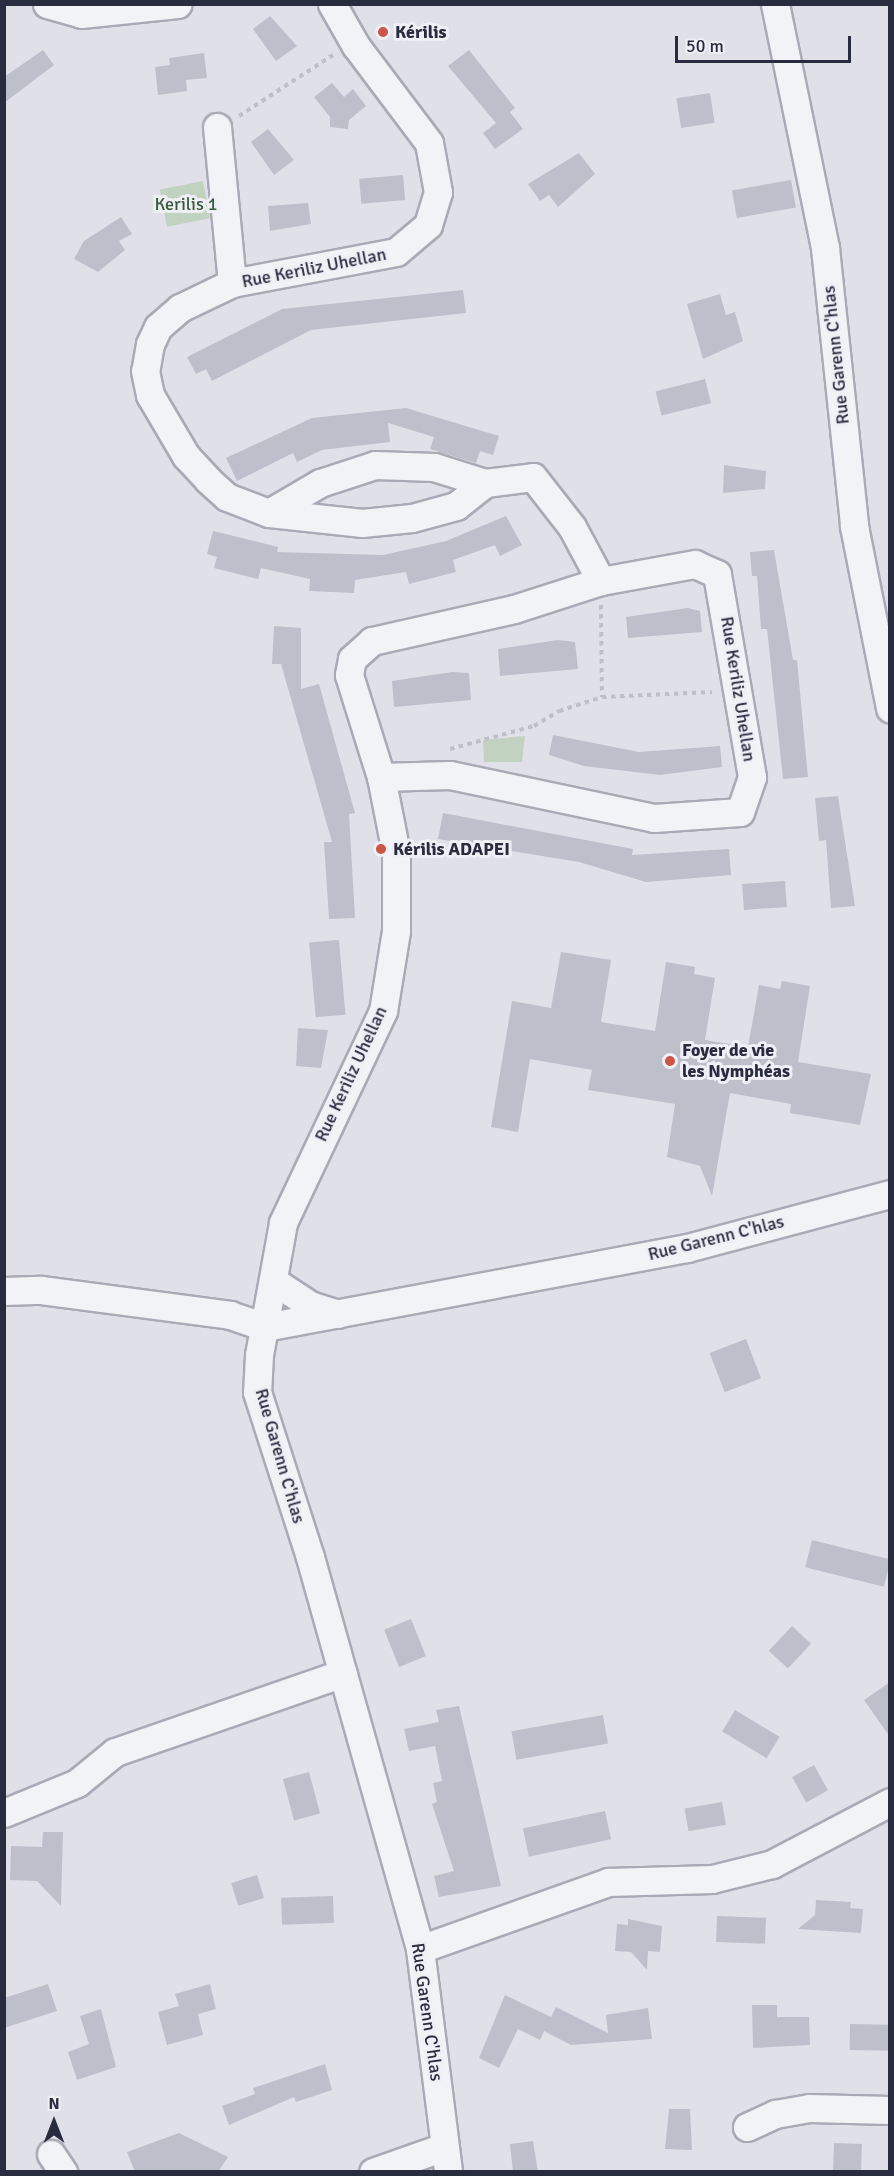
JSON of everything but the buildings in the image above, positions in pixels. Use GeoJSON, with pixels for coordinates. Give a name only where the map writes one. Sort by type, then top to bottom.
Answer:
{"type":"FeatureCollection","features":[{"type":"Feature","properties":{"kind":"street"},"geometry":{"type":"LineString","coordinates":[[47,4],[81,14],[177,4]]}},
{"type":"Feature","properties":{"kind":"street","name":"Rue Keriliz Uhellan"},"geometry":{"type":"LineString","coordinates":[[332,4],[353,41],[429,143],[438,192],[428,225],[396,252],[232,283],[180,308],[158,327],[145,371],[150,395],[186,456],[227,497],[269,513],[362,523],[412,518],[456,506],[485,483]]}},
{"type":"Feature","properties":{"kind":"street","name":"Rue Garenn C'hlas"},"geometry":{"type":"LineString","coordinates":[[775,4],[825,248],[854,526],[890,708]]}},
{"type":"Feature","properties":{"kind":"street"},"geometry":{"type":"LineString","coordinates":[[217,127],[232,283]]}},
{"type":"Feature","properties":{"kind":"street"},"geometry":{"type":"LineString","coordinates":[[269,513],[320,483],[375,465],[434,467],[485,483],[534,477],[572,526],[601,581]]}},
{"type":"Feature","properties":{"kind":"street","name":"Rue Keriliz Uhellan"},"geometry":{"type":"LineString","coordinates":[[265,1327],[275,1282],[283,1223],[383,1011],[396,931],[396,853],[381,777],[350,675],[352,659],[372,641],[514,609],[601,581],[695,564],[717,574],[740,691],[752,777],[740,812],[654,818],[450,775],[381,777]]}},
{"type":"Feature","properties":{"kind":"street","name":"Rue Garenn C'hlas"},"geometry":{"type":"LineString","coordinates":[[446,2159],[420,1949],[343,1673],[257,1392],[265,1327],[687,1248],[890,1194]]}},
{"type":"Feature","properties":{"kind":"street"},"geometry":{"type":"LineString","coordinates":[[275,1282],[310,1305],[339,1314]]}},
{"type":"Feature","properties":{"kind":"street"},"geometry":{"type":"LineString","coordinates":[[4,1291],[41,1290],[230,1316],[265,1327]]}},
{"type":"Feature","properties":{"kind":"street"},"geometry":{"type":"LineString","coordinates":[[4,1813],[77,1783],[115,1752],[343,1673]]}},
{"type":"Feature","properties":{"kind":"street"},"geometry":{"type":"LineString","coordinates":[[420,1949],[608,1882],[712,1879],[772,1864],[890,1802]]}},
{"type":"Feature","properties":{"kind":"street"},"geometry":{"type":"LineString","coordinates":[[747,2127],[775,2114],[809,2108],[890,2110]]}},
{"type":"Feature","properties":{"kind":"street"},"geometry":{"type":"LineString","coordinates":[[374,2172],[446,2159]]}},
{"type":"Feature","properties":{"kind":"path"},"geometry":{"type":"LineString","coordinates":[[217,127],[264,104],[353,41]]}},
{"type":"Feature","properties":{"kind":"path"},"geometry":{"type":"LineString","coordinates":[[601,581],[602,697]]}},
{"type":"Feature","properties":{"kind":"path"},"geometry":{"type":"LineString","coordinates":[[442,751],[534,726],[559,711],[602,697],[740,691]]}},
{"type":"Feature","properties":{"kind":"green space","name":"Kerilis 1"},"geometry":{"type":"Polygon","coordinates":[[[203,181],[210,218],[167,227],[160,189],[203,181]]]}},
{"type":"Feature","properties":{"kind":"green space"},"geometry":{"type":"Polygon","coordinates":[[[525,736],[522,762],[484,762],[483,740],[525,736]]]}},
{"type":"Feature","properties":{"kind":"place","name":"Kérilis"},"geometry":{"type":"Point","coordinates":[383,32]}},
{"type":"Feature","properties":{"kind":"place","name":"Kérilis ADAPEI"},"geometry":{"type":"Point","coordinates":[381,849]}},
{"type":"Feature","properties":{"kind":"place","name":"Foyer de vie les Nymphéas"},"geometry":{"type":"Point","coordinates":[670,1061]}}]}
